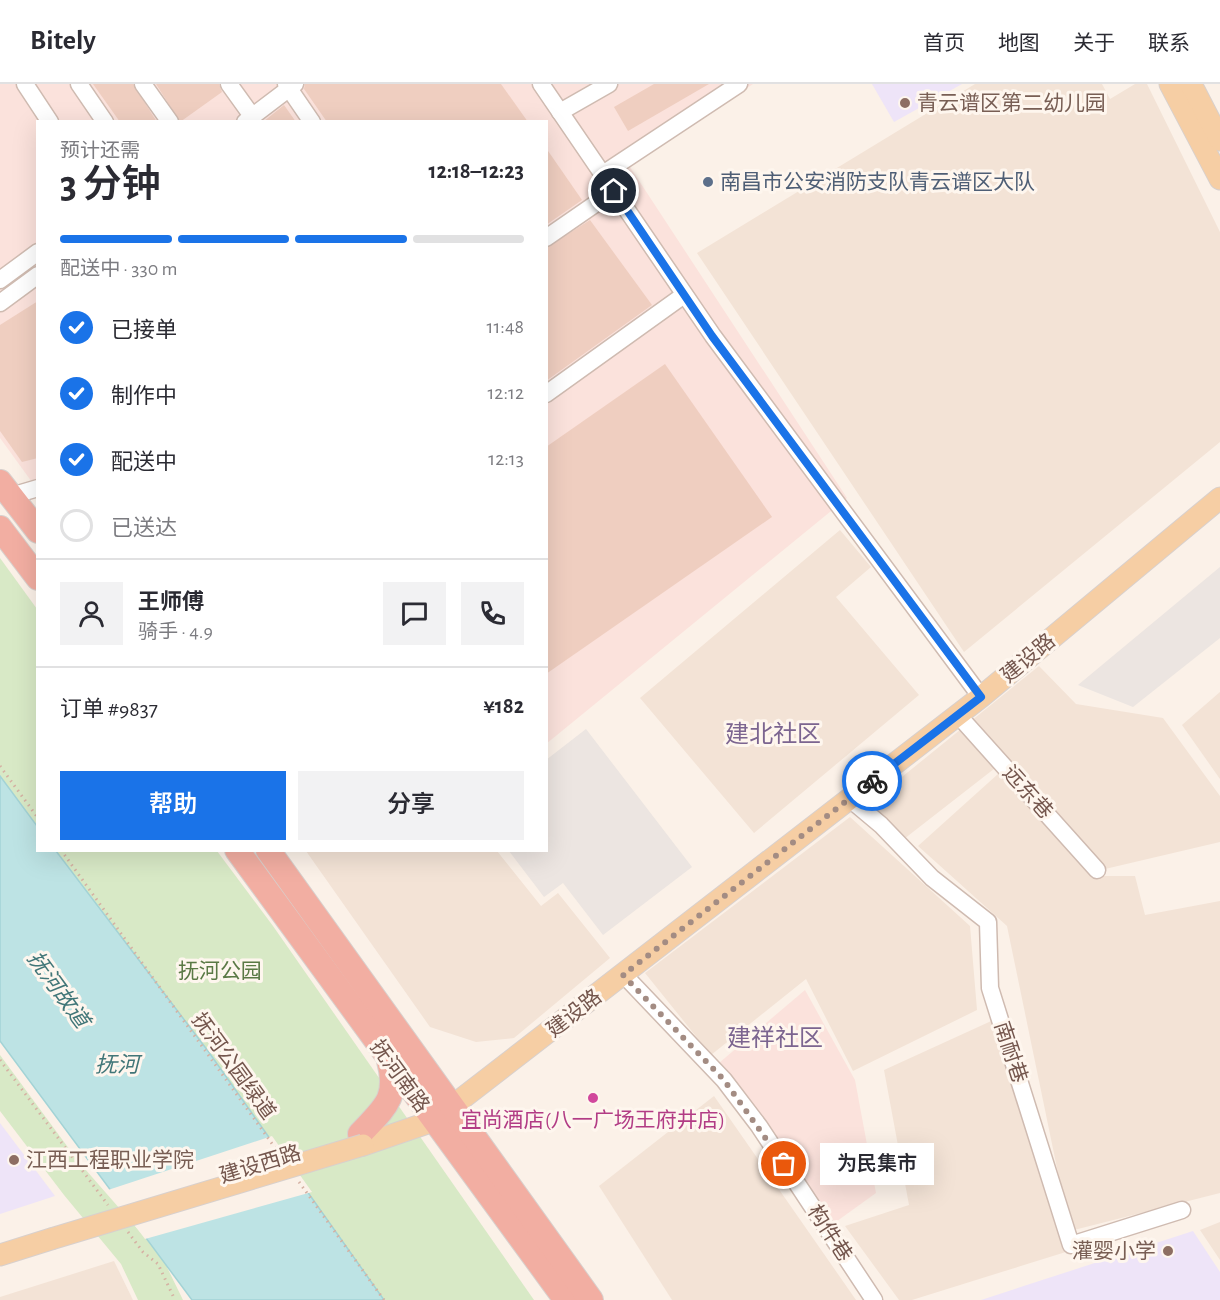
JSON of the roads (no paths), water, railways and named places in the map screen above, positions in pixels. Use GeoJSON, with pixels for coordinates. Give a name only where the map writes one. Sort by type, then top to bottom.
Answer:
{"type":"FeatureCollection","features":[{"type":"Feature","properties":{"kind":"highway"},"geometry":{"type":"LineString","coordinates":[[6,489],[36,528]]}},
{"type":"Feature","properties":{"kind":"highway"},"geometry":{"type":"LineString","coordinates":[[0,528],[36,575]]}},
{"type":"Feature","properties":{"kind":"highway","name":"抚河南路"},"geometry":{"type":"LineString","coordinates":[[238,852],[566,1300]]}},
{"type":"Feature","properties":{"kind":"highway","name":"抚河南路"},"geometry":{"type":"LineString","coordinates":[[269,852],[591,1300]]}},
{"type":"Feature","properties":{"kind":"highway"},"geometry":{"type":"LineString","coordinates":[[361,1140],[387,1102],[394,1082],[388,1059]]}},
{"type":"Feature","properties":{"kind":"main road"},"geometry":{"type":"LineString","coordinates":[[1170,84],[1220,179]]}},
{"type":"Feature","properties":{"kind":"main road"},"geometry":{"type":"LineString","coordinates":[[1197,87],[1220,140]]}},
{"type":"Feature","properties":{"kind":"main road","name":"建设路"},"geometry":{"type":"LineString","coordinates":[[450,1101],[623,975],[981,697],[1220,498]]}},
{"type":"Feature","properties":{"kind":"main road","name":"建设西路"},"geometry":{"type":"LineString","coordinates":[[0,1244],[50,1234],[361,1140],[429,1115],[450,1101]]}},
{"type":"Feature","properties":{"kind":"main road","name":"建设西路"},"geometry":{"type":"LineString","coordinates":[[0,1255],[50,1234]]}},
{"type":"Feature","properties":{"kind":"street"},"geometry":{"type":"LineString","coordinates":[[25,84],[49,120]]}},
{"type":"Feature","properties":{"kind":"street"},"geometry":{"type":"LineString","coordinates":[[79,84],[104,120]]}},
{"type":"Feature","properties":{"kind":"street"},"geometry":{"type":"LineString","coordinates":[[143,84],[169,120]]}},
{"type":"Feature","properties":{"kind":"street"},"geometry":{"type":"LineString","coordinates":[[229,84],[248,119],[290,85],[311,120]]}},
{"type":"Feature","properties":{"kind":"street"},"geometry":{"type":"LineString","coordinates":[[541,84],[684,295],[981,697]]}},
{"type":"Feature","properties":{"kind":"street"},"geometry":{"type":"LineString","coordinates":[[560,112],[609,84]]}},
{"type":"Feature","properties":{"kind":"street"},"geometry":{"type":"LineString","coordinates":[[603,174],[736,85]]}},
{"type":"Feature","properties":{"kind":"street"},"geometry":{"type":"LineString","coordinates":[[548,237],[614,191]]}},
{"type":"Feature","properties":{"kind":"street"},"geometry":{"type":"LineString","coordinates":[[0,280],[36,253]]}},
{"type":"Feature","properties":{"kind":"street"},"geometry":{"type":"LineString","coordinates":[[0,303],[36,276]]}},
{"type":"Feature","properties":{"kind":"street"},"geometry":{"type":"LineString","coordinates":[[548,393],[684,295]]}},
{"type":"Feature","properties":{"kind":"street"},"geometry":{"type":"LineString","coordinates":[[6,489],[36,488]]}},
{"type":"Feature","properties":{"kind":"street","name":"远东巷"},"geometry":{"type":"LineString","coordinates":[[958,715],[1097,870]]}},
{"type":"Feature","properties":{"kind":"street","name":"南耐巷"},"geometry":{"type":"LineString","coordinates":[[850,799],[881,825],[932,878],[988,922],[990,988],[1071,1245],[1182,1210]]}},
{"type":"Feature","properties":{"kind":"street","name":"构件巷"},"geometry":{"type":"LineString","coordinates":[[623,975],[724,1080],[759,1126],[874,1300]]}},
{"type":"Feature","properties":{"kind":"water","name":"抚河"},"geometry":{"type":"Polygon","coordinates":[[[0,776],[36,825],[36,852],[57,852],[208,1051],[384,1300],[192,1300],[0,1041],[0,776]]]}},
{"type":"Feature","properties":{"kind":"place","name":"青云谱区第二幼儿园"},"geometry":{"type":"Point","coordinates":[905,103]}},
{"type":"Feature","properties":{"kind":"place","name":"南昌市公安消防支队青云谱区大队"},"geometry":{"type":"Point","coordinates":[708,182]}},
{"type":"Feature","properties":{"kind":"place","name":"宜尚酒店(八一广场王府井店)"},"geometry":{"type":"Point","coordinates":[593,1098]}},
{"type":"Feature","properties":{"kind":"place","name":"江西工程职业学院"},"geometry":{"type":"Point","coordinates":[14,1160]}},
{"type":"Feature","properties":{"kind":"place","name":"为民集市"},"geometry":{"type":"Point","coordinates":[784,1164]}},
{"type":"Feature","properties":{"kind":"place","name":"灌婴小学"},"geometry":{"type":"Point","coordinates":[1168,1251]}},
{"type":"Feature","properties":{"kind":"district","name":"建北社区"},"geometry":{"type":"Point","coordinates":[773,734]}},
{"type":"Feature","properties":{"kind":"district","name":"建祥社区"},"geometry":{"type":"Point","coordinates":[775,1038]}},
{"type":"Feature","properties":{"kind":"park label","name":"抚河公园"},"geometry":{"type":"Point","coordinates":[220,971]}},
{"type":"Feature","properties":{"kind":"water label","name":"抚河故道"},"geometry":{"type":"Point","coordinates":[59,989]}}]}
